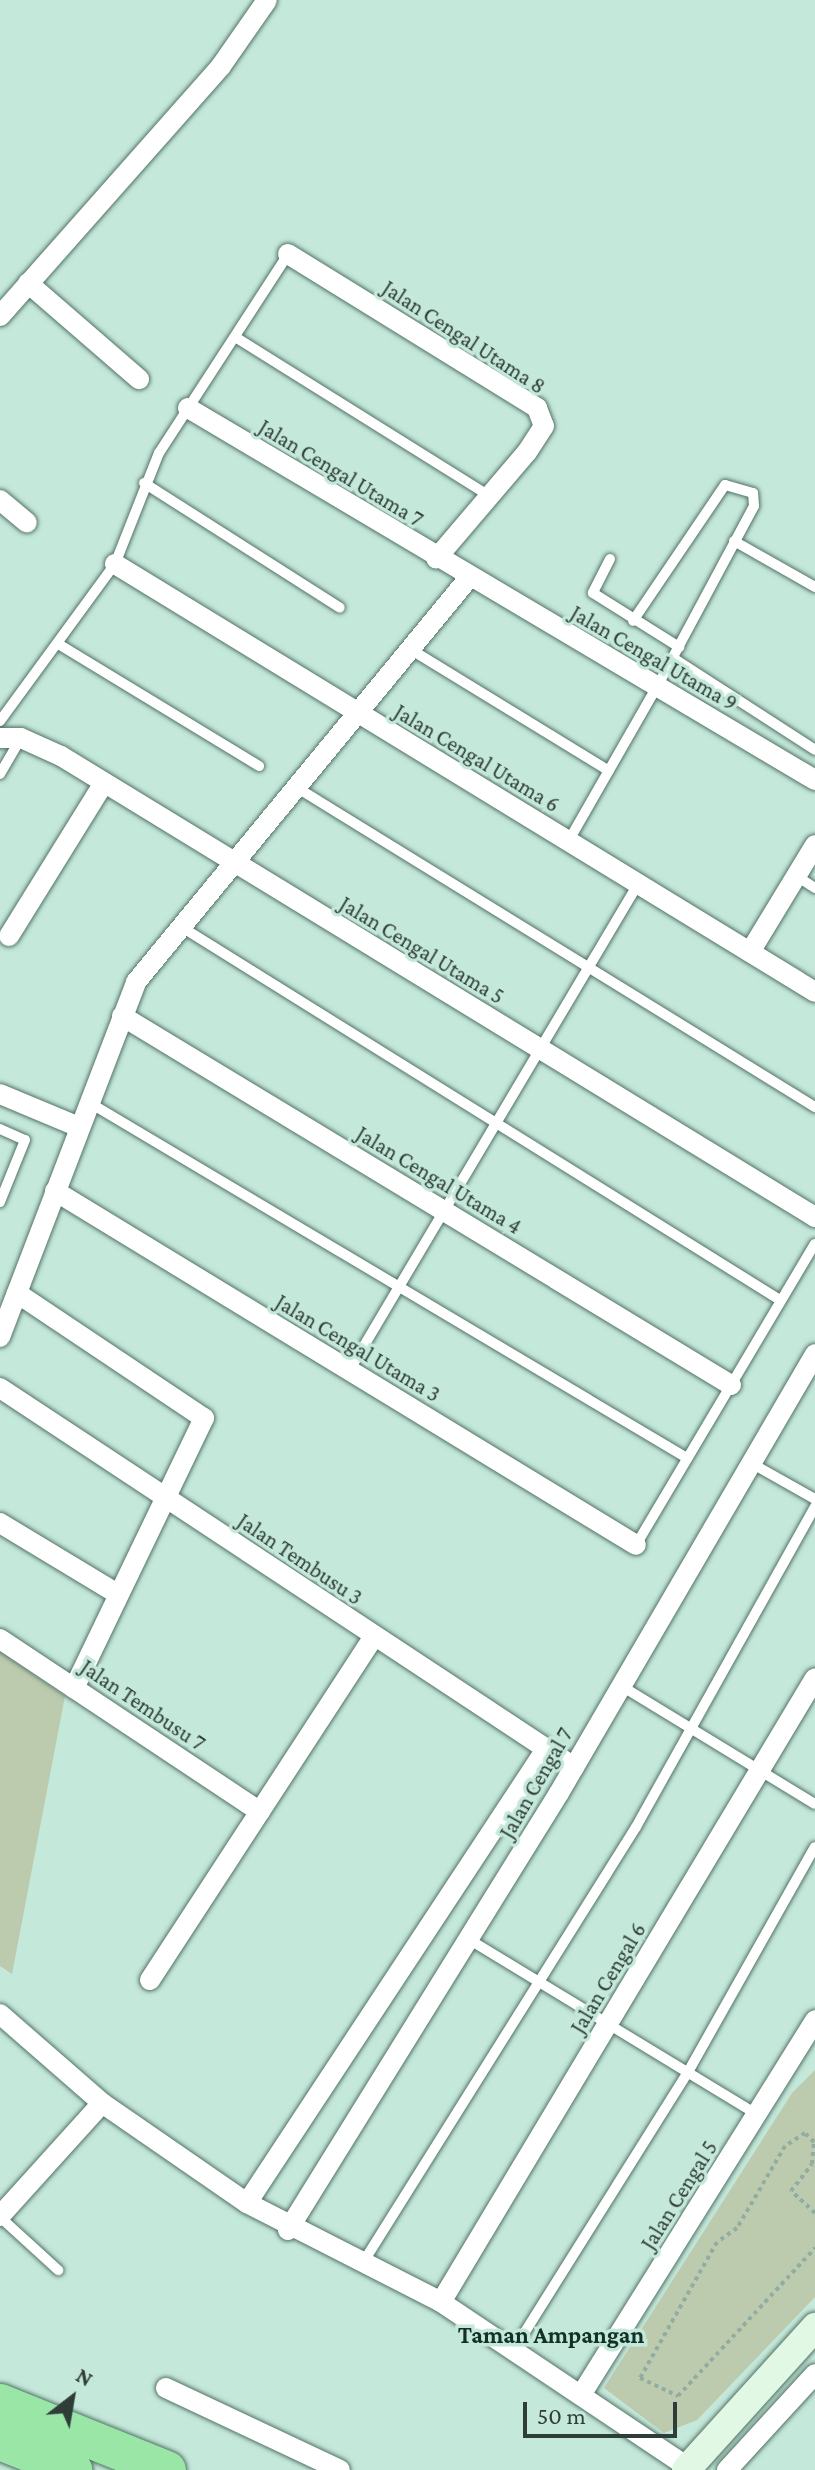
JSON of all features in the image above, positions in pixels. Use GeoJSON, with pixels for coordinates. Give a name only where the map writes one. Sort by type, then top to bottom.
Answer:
{"type":"FeatureCollection","features":[{"type":"Feature","properties":{"kind":"highway"},"geometry":{"type":"LineString","coordinates":[[0,2403],[167,2470]]}},
{"type":"Feature","properties":{"kind":"highway"},"geometry":{"type":"LineString","coordinates":[[0,2441],[73,2470]]}},
{"type":"Feature","properties":{"kind":"street"},"geometry":{"type":"LineString","coordinates":[[0,316],[221,66],[267,0]]}},
{"type":"Feature","properties":{"kind":"street","name":"Jalan Cengal Utama 8"},"geometry":{"type":"LineString","coordinates":[[288,254],[537,408],[544,426],[436,559]]}},
{"type":"Feature","properties":{"kind":"street"},"geometry":{"type":"LineString","coordinates":[[28,283],[139,379]]}},
{"type":"Feature","properties":{"kind":"street","name":"Jalan Cengal Utama 7"},"geometry":{"type":"LineString","coordinates":[[188,408],[468,579]]}},
{"type":"Feature","properties":{"kind":"street"},"geometry":{"type":"LineString","coordinates":[[0,500],[27,523]]}},
{"type":"Feature","properties":{"kind":"street","name":"Jalan Cengal Utama 6"},"geometry":{"type":"LineString","coordinates":[[115,564],[815,992]]}},
{"type":"Feature","properties":{"kind":"street"},"geometry":{"type":"LineString","coordinates":[[0,1337],[136,982],[468,579]]}},
{"type":"Feature","properties":{"kind":"street","name":"Jalan Cengal Utama 9"},"geometry":{"type":"LineString","coordinates":[[468,579],[658,685],[815,780]]}},
{"type":"Feature","properties":{"kind":"street","name":"Jalan Cengal Utama 5"},"geometry":{"type":"LineString","coordinates":[[10,738],[104,783],[815,1217]]}},
{"type":"Feature","properties":{"kind":"street"},"geometry":{"type":"LineString","coordinates":[[4,938],[104,783]]}},
{"type":"Feature","properties":{"kind":"street"},"geometry":{"type":"LineString","coordinates":[[750,952],[815,845]]}},
{"type":"Feature","properties":{"kind":"street","name":"Jalan Cengal Utama 4"},"geometry":{"type":"LineString","coordinates":[[122,1016],[731,1385]]}},
{"type":"Feature","properties":{"kind":"street"},"geometry":{"type":"LineString","coordinates":[[0,1094],[79,1127]]}},
{"type":"Feature","properties":{"kind":"street","name":"Jalan Cengal Utama 3"},"geometry":{"type":"LineString","coordinates":[[55,1191],[636,1545]]}},
{"type":"Feature","properties":{"kind":"street"},"geometry":{"type":"LineString","coordinates":[[17,1293],[202,1410],[201,1429],[161,1495],[74,1688]]}},
{"type":"Feature","properties":{"kind":"street","name":"Jalan Cengal 7"},"geometry":{"type":"LineString","coordinates":[[288,2230],[470,1940],[815,1354]]}},
{"type":"Feature","properties":{"kind":"street","name":"Jalan Tembusu 3"},"geometry":{"type":"LineString","coordinates":[[0,1388],[574,1767]]}},
{"type":"Feature","properties":{"kind":"street"},"geometry":{"type":"LineString","coordinates":[[0,1523],[116,1593]]}},
{"type":"Feature","properties":{"kind":"street"},"geometry":{"type":"LineString","coordinates":[[150,1980],[374,1637]]}},
{"type":"Feature","properties":{"kind":"street","name":"Jalan Tembusu 7"},"geometry":{"type":"LineString","coordinates":[[0,1639],[260,1812]]}},
{"type":"Feature","properties":{"kind":"street","name":"Jalan Cengal 6"},"geometry":{"type":"LineString","coordinates":[[441,2302],[610,2025],[815,1678]]}},
{"type":"Feature","properties":{"kind":"street"},"geometry":{"type":"LineString","coordinates":[[247,2203],[546,1749]]}},
{"type":"Feature","properties":{"kind":"street"},"geometry":{"type":"LineString","coordinates":[[0,2014],[102,2103],[247,2203],[288,2230],[364,2261],[441,2302],[689,2469],[815,2327]]}},
{"type":"Feature","properties":{"kind":"street","name":"Jalan Cengal 5"},"geometry":{"type":"LineString","coordinates":[[581,2395],[758,2115],[809,2047],[815,2020]]}},
{"type":"Feature","properties":{"kind":"street"},"geometry":{"type":"LineString","coordinates":[[0,2217],[102,2103]]}},
{"type":"Feature","properties":{"kind":"street"},"geometry":{"type":"LineString","coordinates":[[727,2470],[815,2374]]}},
{"type":"Feature","properties":{"kind":"street"},"geometry":{"type":"LineString","coordinates":[[166,2388],[340,2470]]}},
{"type":"Feature","properties":{"kind":"lane"},"geometry":{"type":"LineString","coordinates":[[0,721],[60,645],[115,564],[144,483],[188,408],[288,254]]}},
{"type":"Feature","properties":{"kind":"lane"},"geometry":{"type":"LineString","coordinates":[[235,337],[489,496]]}},
{"type":"Feature","properties":{"kind":"lane"},"geometry":{"type":"LineString","coordinates":[[144,483],[340,608]]}},
{"type":"Feature","properties":{"kind":"lane"},"geometry":{"type":"LineString","coordinates":[[568,842],[679,647],[734,541],[753,493],[725,485],[633,621]]}},
{"type":"Feature","properties":{"kind":"lane"},"geometry":{"type":"LineString","coordinates":[[734,541],[815,587]]}},
{"type":"Feature","properties":{"kind":"lane"},"geometry":{"type":"LineString","coordinates":[[610,559],[593,593],[633,621],[679,647]]}},
{"type":"Feature","properties":{"kind":"lane"},"geometry":{"type":"LineString","coordinates":[[60,645],[259,766]]}},
{"type":"Feature","properties":{"kind":"lane"},"geometry":{"type":"LineString","coordinates":[[410,649],[609,771]]}},
{"type":"Feature","properties":{"kind":"lane"},"geometry":{"type":"LineString","coordinates":[[673,658],[815,750]]}},
{"type":"Feature","properties":{"kind":"lane"},"geometry":{"type":"LineString","coordinates":[[0,774],[10,738]]}},
{"type":"Feature","properties":{"kind":"lane"},"geometry":{"type":"LineString","coordinates":[[296,787],[815,1107]]}},
{"type":"Feature","properties":{"kind":"lane"},"geometry":{"type":"LineString","coordinates":[[795,875],[815,888]]}},
{"type":"Feature","properties":{"kind":"lane"},"geometry":{"type":"LineString","coordinates":[[349,1371],[536,1047],[638,884]]}},
{"type":"Feature","properties":{"kind":"lane"},"geometry":{"type":"LineString","coordinates":[[180,926],[780,1300]]}},
{"type":"Feature","properties":{"kind":"lane"},"geometry":{"type":"LineString","coordinates":[[88,1102],[687,1458]]}},
{"type":"Feature","properties":{"kind":"lane"},"geometry":{"type":"LineString","coordinates":[[0,1129],[25,1140],[0,1202]]}},
{"type":"Feature","properties":{"kind":"lane"},"geometry":{"type":"LineString","coordinates":[[636,1545],[815,1244]]}},
{"type":"Feature","properties":{"kind":"lane"},"geometry":{"type":"LineString","coordinates":[[749,1462],[815,1499]]}},
{"type":"Feature","properties":{"kind":"lane"},"geometry":{"type":"LineString","coordinates":[[364,2261],[636,1827],[688,1726],[815,1507]]}},
{"type":"Feature","properties":{"kind":"lane"},"geometry":{"type":"LineString","coordinates":[[618,1684],[761,1767],[815,1804]]}},
{"type":"Feature","properties":{"kind":"lane"},"geometry":{"type":"LineString","coordinates":[[513,2351],[688,2072],[815,1847]]}},
{"type":"Feature","properties":{"kind":"lane"},"geometry":{"type":"LineString","coordinates":[[470,1940],[758,2115]]}},
{"type":"Feature","properties":{"kind":"lane"},"geometry":{"type":"LineString","coordinates":[[0,2217],[58,2270]]}},
{"type":"Feature","properties":{"kind":"path"},"geometry":{"type":"LineString","coordinates":[[815,2213],[791,2191],[813,2166],[814,2142],[805,2133],[785,2146],[737,2228],[717,2242],[640,2378],[678,2396],[815,2248]]}},
{"type":"Feature","properties":{"kind":"green space"},"geometry":{"type":"Polygon","coordinates":[[[0,1652],[65,1696],[12,1974],[0,1966],[0,1652]]]}},
{"type":"Feature","properties":{"kind":"green space"},"geometry":{"type":"Polygon","coordinates":[[[815,2070],[815,2297],[697,2420],[664,2433],[604,2388],[792,2093],[815,2070]]]}},
{"type":"Feature","properties":{"kind":"district","name":"Taman Ampangan"},"geometry":{"type":"Point","coordinates":[551,2335]}}]}
